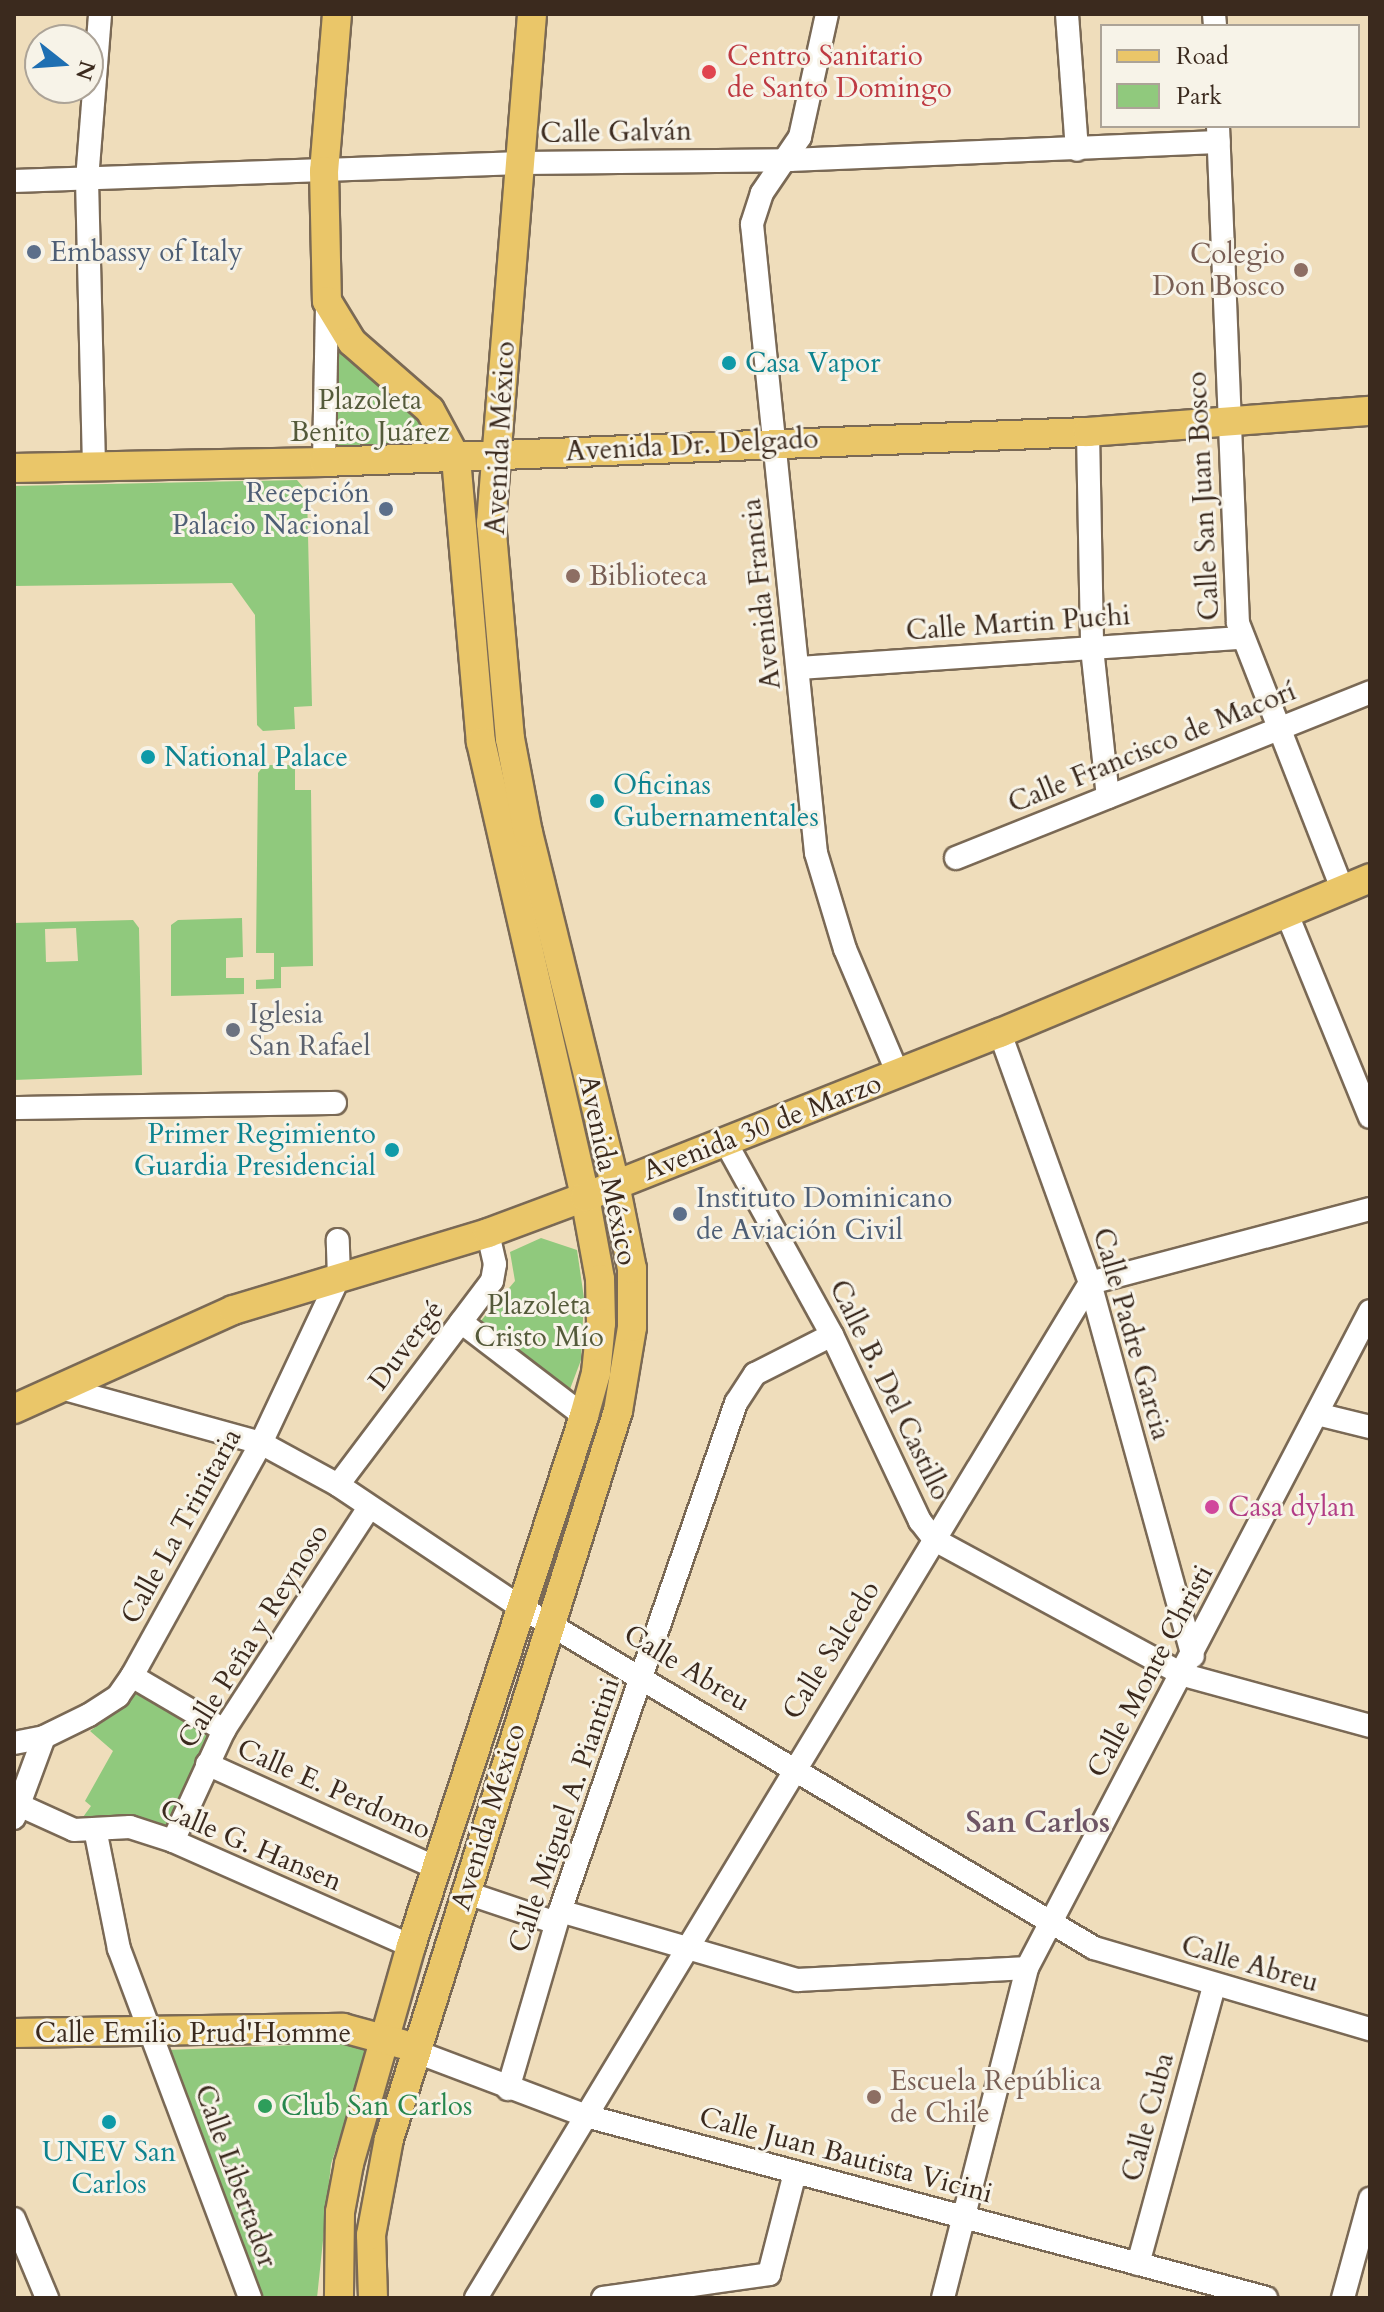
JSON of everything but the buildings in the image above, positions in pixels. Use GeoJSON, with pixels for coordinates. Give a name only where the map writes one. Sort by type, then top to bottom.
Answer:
{"type":"FeatureCollection","features":[{"type":"Feature","properties":{"kind":"main road"},"geometry":{"type":"LineString","coordinates":[[327,301],[324,171],[337,14]]}},
{"type":"Feature","properties":{"kind":"main road","name":"Avenida México"},"geometry":{"type":"LineString","coordinates":[[373,2298],[377,2188],[464,1892],[628,1367],[632,1269],[615,1184],[528,833],[510,739],[491,523],[493,455],[522,163],[532,14]]}},
{"type":"Feature","properties":{"kind":"main road","name":"Avenida México"},"geometry":{"type":"LineString","coordinates":[[327,301],[352,342],[430,410],[456,458],[481,742],[585,1197],[600,1279],[601,1323],[596,1373],[584,1416],[519,1606],[411,1946],[342,2200],[339,2298]]}},
{"type":"Feature","properties":{"kind":"main road","name":"Avenida Dr. Delgado"},"geometry":{"type":"LineString","coordinates":[[14,468],[456,458],[775,441],[1088,432],[1370,411]]}},
{"type":"Feature","properties":{"kind":"main road","name":"Avenida 30 de Marzo"},"geometry":{"type":"LineString","coordinates":[[14,1409],[65,1389],[233,1310],[488,1233],[585,1197],[1000,1033],[1370,878]]}},
{"type":"Feature","properties":{"kind":"main road","name":"Calle Emilio Prud'Homme"},"geometry":{"type":"LineString","coordinates":[[14,2033],[343,2028],[387,2036],[417,2052]]}},
{"type":"Feature","properties":{"kind":"street"},"geometry":{"type":"LineString","coordinates":[[94,466],[87,180],[100,14]]}},
{"type":"Feature","properties":{"kind":"street","name":"Avenida Francia"},"geometry":{"type":"LineString","coordinates":[[827,14],[800,137],[789,160],[762,193],[752,224],[822,886],[898,1074]]}},
{"type":"Feature","properties":{"kind":"street"},"geometry":{"type":"LineString","coordinates":[[1067,14],[1077,150]]}},
{"type":"Feature","properties":{"kind":"street","name":"Calle Galván"},"geometry":{"type":"LineString","coordinates":[[14,181],[522,163],[789,160],[1077,150],[1219,134]]}},
{"type":"Feature","properties":{"kind":"street","name":"Calle San Juan Bosco"},"geometry":{"type":"LineString","coordinates":[[1219,134],[1241,638],[1343,891]]}},
{"type":"Feature","properties":{"kind":"street"},"geometry":{"type":"LineString","coordinates":[[324,462],[327,301]]}},
{"type":"Feature","properties":{"kind":"street"},"geometry":{"type":"LineString","coordinates":[[1088,432],[1092,648],[1108,797]]}},
{"type":"Feature","properties":{"kind":"street","name":"Calle Martin Puchi"},"geometry":{"type":"LineString","coordinates":[[799,668],[1241,638]]}},
{"type":"Feature","properties":{"kind":"street","name":"Calle Francisco de Macorí"},"geometry":{"type":"LineString","coordinates":[[956,858],[1370,692]]}},
{"type":"Feature","properties":{"kind":"street"},"geometry":{"type":"LineString","coordinates":[[1287,914],[1370,1117]]}},
{"type":"Feature","properties":{"kind":"street","name":"Calle Padre Garcia"},"geometry":{"type":"LineString","coordinates":[[1000,1033],[1090,1283],[1188,1665]]}},
{"type":"Feature","properties":{"kind":"street"},"geometry":{"type":"LineString","coordinates":[[14,1108],[335,1103]]}},
{"type":"Feature","properties":{"kind":"street","name":"Calle B. Del Castillo"},"geometry":{"type":"LineString","coordinates":[[726,1143],[832,1335],[920,1521],[935,1540],[1188,1665],[1370,1726]]}},
{"type":"Feature","properties":{"kind":"street"},"geometry":{"type":"LineString","coordinates":[[1090,1283],[1370,1209]]}},
{"type":"Feature","properties":{"kind":"street","name":"Duvergé"},"geometry":{"type":"LineString","coordinates":[[338,1485],[492,1281],[495,1264],[488,1233]]}},
{"type":"Feature","properties":{"kind":"street"},"geometry":{"type":"LineString","coordinates":[[338,1240],[339,1277]]}},
{"type":"Feature","properties":{"kind":"street","name":"Calle La Trinitaria"},"geometry":{"type":"LineString","coordinates":[[14,1743],[44,1737],[118,1696],[132,1676],[261,1443],[339,1277]]}},
{"type":"Feature","properties":{"kind":"street","name":"Calle Salcedo"},"geometry":{"type":"LineString","coordinates":[[476,2298],[793,1768],[1090,1283]]}},
{"type":"Feature","properties":{"kind":"street","name":"Calle Monte Christi"},"geometry":{"type":"LineString","coordinates":[[943,2298],[1027,1968],[1048,1921],[1188,1665],[1370,1311]]}},
{"type":"Feature","properties":{"kind":"street"},"geometry":{"type":"LineString","coordinates":[[461,1322],[584,1416]]}},
{"type":"Feature","properties":{"kind":"street","name":"Calle Miguel A. Piantini"},"geometry":{"type":"LineString","coordinates":[[508,2089],[558,1917],[746,1384],[755,1374],[832,1335]]}},
{"type":"Feature","properties":{"kind":"street","name":"Calle Abreu"},"geometry":{"type":"LineString","coordinates":[[65,1389],[261,1443],[338,1485],[368,1509],[519,1606],[642,1675],[1094,1948],[1214,1987],[1370,2029]]}},
{"type":"Feature","properties":{"kind":"street"},"geometry":{"type":"LineString","coordinates":[[1317,1414],[1370,1427]]}},
{"type":"Feature","properties":{"kind":"street","name":"Calle Peña y Reynoso"},"geometry":{"type":"LineString","coordinates":[[173,1841],[224,1730],[368,1509]]}},
{"type":"Feature","properties":{"kind":"street","name":"Calle E. Perdomo"},"geometry":{"type":"LineString","coordinates":[[132,1676],[224,1730]]}},
{"type":"Feature","properties":{"kind":"street"},"geometry":{"type":"LineString","coordinates":[[16,1812],[44,1737]]}},
{"type":"Feature","properties":{"kind":"street","name":"Calle E. Perdomo"},"geometry":{"type":"LineString","coordinates":[[207,1764],[436,1868]]}},
{"type":"Feature","properties":{"kind":"street","name":"Calle G. Hansen"},"geometry":{"type":"LineString","coordinates":[[16,1812],[74,1830],[130,1827],[173,1841],[411,1946]]}},
{"type":"Feature","properties":{"kind":"street","name":"Calle Libertador"},"geometry":{"type":"LineString","coordinates":[[95,1829],[107,1910],[250,2298]]}},
{"type":"Feature","properties":{"kind":"street"},"geometry":{"type":"LineString","coordinates":[[464,1892],[686,1946],[798,1980],[1027,1968]]}},
{"type":"Feature","properties":{"kind":"street","name":"Calle Cuba"},"geometry":{"type":"LineString","coordinates":[[1138,2264],[1214,1987]]}},
{"type":"Feature","properties":{"kind":"street","name":"Calle Juan Bautista Vicini"},"geometry":{"type":"LineString","coordinates":[[417,2052],[586,2116],[1266,2298]]}},
{"type":"Feature","properties":{"kind":"street"},"geometry":{"type":"LineString","coordinates":[[763,2298],[795,2173]]}},
{"type":"Feature","properties":{"kind":"street"},"geometry":{"type":"LineString","coordinates":[[1343,2298],[1370,2199]]}},
{"type":"Feature","properties":{"kind":"street"},"geometry":{"type":"LineString","coordinates":[[14,2219],[47,2298]]}},
{"type":"Feature","properties":{"kind":"street"},"geometry":{"type":"LineString","coordinates":[[603,2298],[769,2274]]}},
{"type":"Feature","properties":{"kind":"green space","name":"Plazoleta Benito Juárez"},"geometry":{"type":"Polygon","coordinates":[[[331,331],[408,396],[444,454],[329,459],[331,331]]]}},
{"type":"Feature","properties":{"kind":"green space"},"geometry":{"type":"Polygon","coordinates":[[[297,480],[307,492],[312,706],[294,707],[295,729],[263,731],[257,725],[255,615],[232,583],[14,586],[14,486],[297,480]]]}},
{"type":"Feature","properties":{"kind":"green space"},"geometry":{"type":"Polygon","coordinates":[[[264,765],[295,765],[295,790],[311,790],[313,966],[281,967],[281,988],[256,989],[256,980],[274,979],[274,953],[256,953],[258,773],[264,765]]]}},
{"type":"Feature","properties":{"kind":"green space"},"geometry":{"type":"Polygon","coordinates":[[[242,918],[243,957],[226,958],[226,978],[244,978],[244,994],[171,996],[171,925],[178,920],[242,918]]]}},
{"type":"Feature","properties":{"kind":"green space"},"geometry":{"type":"Polygon","coordinates":[[[133,920],[139,928],[142,1075],[14,1080],[14,923],[133,920]],[[76,928],[45,929],[46,962],[78,961],[76,928]]]}},
{"type":"Feature","properties":{"kind":"green space","name":"Plazoleta Cristo Mío"},"geometry":{"type":"Polygon","coordinates":[[[541,1238],[577,1250],[584,1298],[581,1360],[567,1397],[473,1330],[515,1281],[510,1252],[541,1238]]]}},
{"type":"Feature","properties":{"kind":"green space"},"geometry":{"type":"Polygon","coordinates":[[[135,1690],[214,1731],[162,1837],[78,1824],[91,1806],[85,1801],[113,1751],[90,1731],[124,1707],[135,1690]]]}},
{"type":"Feature","properties":{"kind":"green space"},"geometry":{"type":"Polygon","coordinates":[[[349,2043],[369,2049],[331,2164],[317,2298],[264,2298],[198,2143],[167,2050],[349,2043]]]}},
{"type":"Feature","properties":{"kind":"place","name":"Centro Sanitario de Santo Domingo"},"geometry":{"type":"Point","coordinates":[709,72]}},
{"type":"Feature","properties":{"kind":"place","name":"Embassy of Italy"},"geometry":{"type":"Point","coordinates":[34,252]}},
{"type":"Feature","properties":{"kind":"place","name":"Colegio Don Bosco"},"geometry":{"type":"Point","coordinates":[1301,270]}},
{"type":"Feature","properties":{"kind":"place","name":"Casa Vapor"},"geometry":{"type":"Point","coordinates":[729,363]}},
{"type":"Feature","properties":{"kind":"place","name":"Recepción Palacio Nacional"},"geometry":{"type":"Point","coordinates":[386,509]}},
{"type":"Feature","properties":{"kind":"place","name":"Biblioteca"},"geometry":{"type":"Point","coordinates":[573,576]}},
{"type":"Feature","properties":{"kind":"place","name":"National Palace"},"geometry":{"type":"Point","coordinates":[148,757]}},
{"type":"Feature","properties":{"kind":"place","name":"Oficinas Gubernamentales"},"geometry":{"type":"Point","coordinates":[597,801]}},
{"type":"Feature","properties":{"kind":"place","name":"Iglesia San Rafael"},"geometry":{"type":"Point","coordinates":[233,1030]}},
{"type":"Feature","properties":{"kind":"place","name":"Primer Regimiento Guardia Presidencial"},"geometry":{"type":"Point","coordinates":[392,1150]}},
{"type":"Feature","properties":{"kind":"place","name":"Instituto Dominicano de Aviación Civil"},"geometry":{"type":"Point","coordinates":[680,1214]}},
{"type":"Feature","properties":{"kind":"place","name":"Casa dylan"},"geometry":{"type":"Point","coordinates":[1212,1507]}},
{"type":"Feature","properties":{"kind":"place","name":"Escuela República de Chile"},"geometry":{"type":"Point","coordinates":[874,2097]}},
{"type":"Feature","properties":{"kind":"place","name":"Club San Carlos"},"geometry":{"type":"Point","coordinates":[265,2106]}},
{"type":"Feature","properties":{"kind":"place","name":"UNEV San Carlos"},"geometry":{"type":"Point","coordinates":[109,2122]}},
{"type":"Feature","properties":{"kind":"district","name":"San Carlos"},"geometry":{"type":"Point","coordinates":[1038,1823]}}]}
